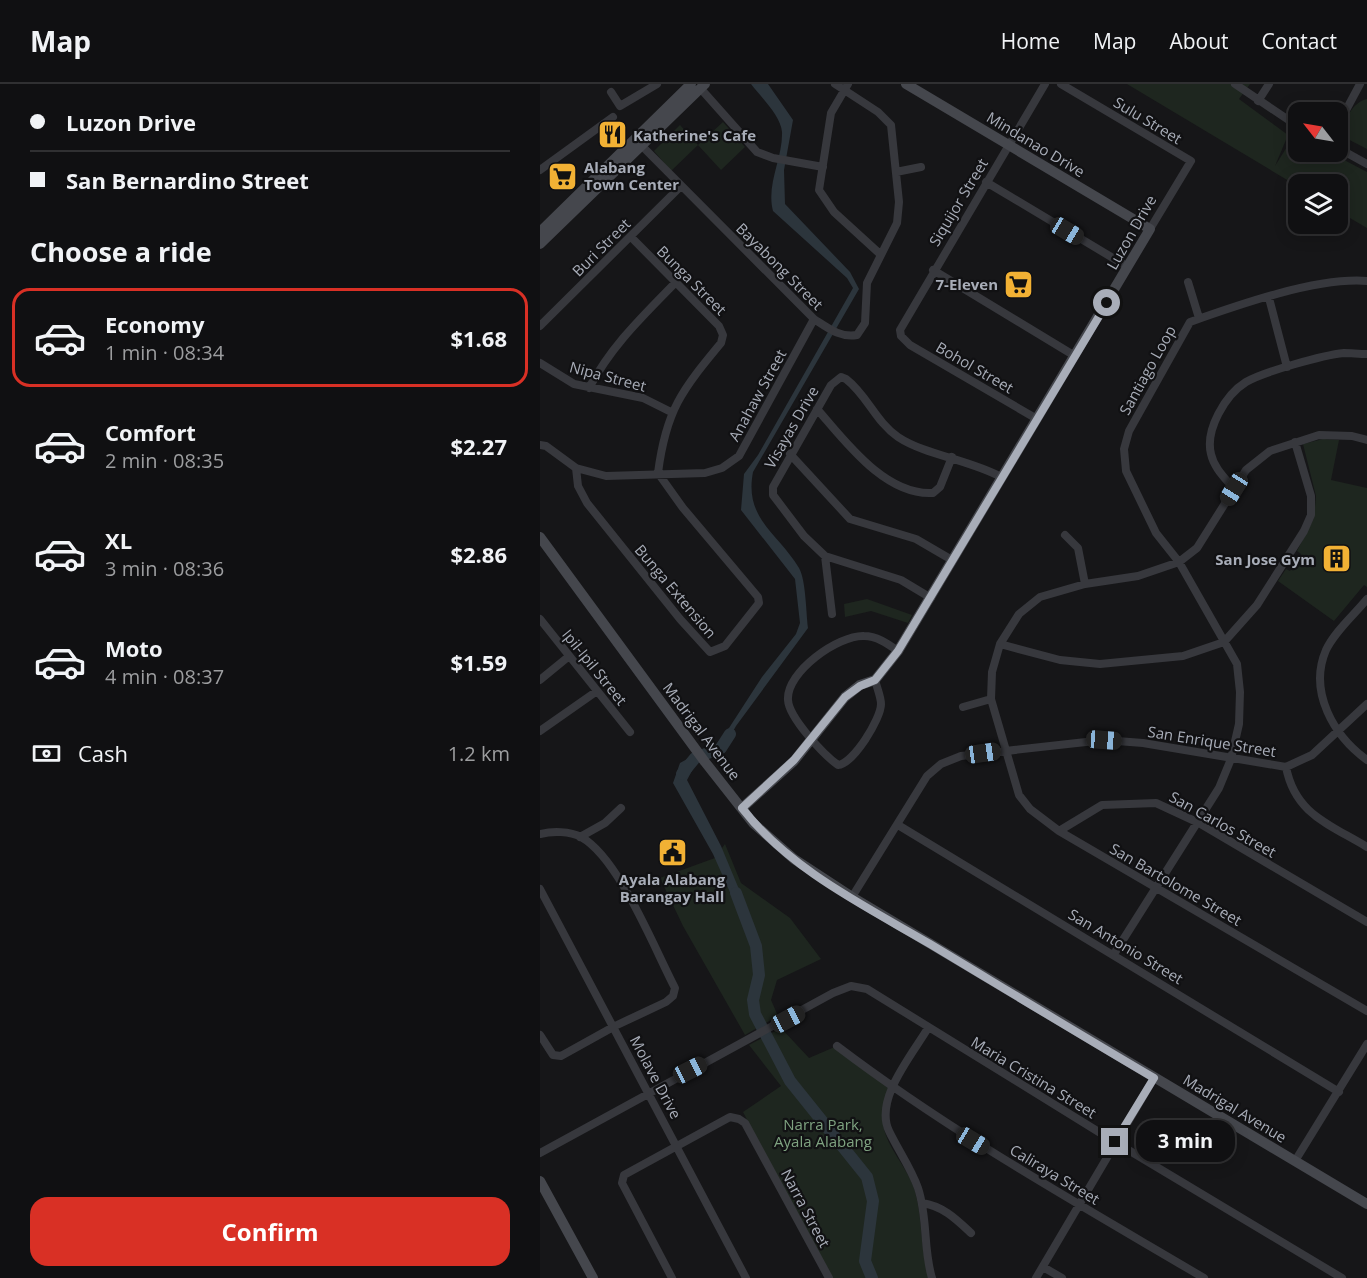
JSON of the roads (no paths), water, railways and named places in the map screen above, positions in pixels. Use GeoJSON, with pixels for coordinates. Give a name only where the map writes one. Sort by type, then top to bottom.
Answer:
{"type":"FeatureCollection","features":[{"type":"Feature","properties":{"kind":"street"},"geometry":{"type":"LineString","coordinates":[[611,92],[620,106],[657,84]]}},
{"type":"Feature","properties":{"kind":"street","name":"Bayabong Street"},"geometry":{"type":"LineString","coordinates":[[641,146],[814,319],[837,334],[848,337],[857,335],[865,323],[867,283],[900,213],[891,125],[846,87],[835,84]]}},
{"type":"Feature","properties":{"kind":"street","name":"Mindanao Drive"},"geometry":{"type":"LineString","coordinates":[[906,84],[1150,229]]}},
{"type":"Feature","properties":{"kind":"street","name":"Siquijor Street"},"geometry":{"type":"LineString","coordinates":[[901,336],[901,325],[1045,84]]}},
{"type":"Feature","properties":{"kind":"street","name":"Sulu Street"},"geometry":{"type":"LineString","coordinates":[[1061,84],[1191,161]]}},
{"type":"Feature","properties":{"kind":"street"},"geometry":{"type":"LineString","coordinates":[[1235,84],[1288,120]]}},
{"type":"Feature","properties":{"kind":"street"},"geometry":{"type":"LineString","coordinates":[[1258,101],[1269,84]]}},
{"type":"Feature","properties":{"kind":"street"},"geometry":{"type":"LineString","coordinates":[[1348,106],[1360,84]]}},
{"type":"Feature","properties":{"kind":"street"},"geometry":{"type":"LineString","coordinates":[[699,86],[757,152],[773,158],[823,167]]}},
{"type":"Feature","properties":{"kind":"street"},"geometry":{"type":"LineString","coordinates":[[540,244],[699,86]]}},
{"type":"Feature","properties":{"kind":"street"},"geometry":{"type":"LineString","coordinates":[[540,232],[699,86]]}},
{"type":"Feature","properties":{"kind":"street"},"geometry":{"type":"LineString","coordinates":[[846,87],[831,113],[819,190],[824,200],[880,255]]}},
{"type":"Feature","properties":{"kind":"street"},"geometry":{"type":"LineString","coordinates":[[540,170],[614,117]]}},
{"type":"Feature","properties":{"kind":"street"},"geometry":{"type":"LineString","coordinates":[[1348,154],[1367,164]]}},
{"type":"Feature","properties":{"kind":"street","name":"Luzon Drive"},"geometry":{"type":"LineString","coordinates":[[742,808],[794,760],[845,697],[860,686],[875,680],[898,651],[1191,161]]}},
{"type":"Feature","properties":{"kind":"street"},"geometry":{"type":"LineString","coordinates":[[896,172],[921,167]]}},
{"type":"Feature","properties":{"kind":"street"},"geometry":{"type":"LineString","coordinates":[[986,182],[1128,267]]}},
{"type":"Feature","properties":{"kind":"street","name":"Buri Street"},"geometry":{"type":"LineString","coordinates":[[540,326],[681,186]]}},
{"type":"Feature","properties":{"kind":"street","name":"Bunga Street"},"geometry":{"type":"LineString","coordinates":[[631,237],[719,326],[723,335],[721,342],[691,380],[671,412],[658,473]]}},
{"type":"Feature","properties":{"kind":"street"},"geometry":{"type":"LineString","coordinates":[[933,270],[1075,356]]}},
{"type":"Feature","properties":{"kind":"street"},"geometry":{"type":"LineString","coordinates":[[1188,282],[1199,318],[1269,298],[1351,280],[1367,281]]}},
{"type":"Feature","properties":{"kind":"street"},"geometry":{"type":"LineString","coordinates":[[589,388],[605,358],[618,342],[676,282]]}},
{"type":"Feature","properties":{"kind":"street"},"geometry":{"type":"LineString","coordinates":[[1269,298],[1287,367]]}},
{"type":"Feature","properties":{"kind":"street","name":"Santiago Loop"},"geometry":{"type":"LineString","coordinates":[[1114,954],[1199,823],[1219,788],[1231,759],[1239,724],[1240,692],[1237,664],[1179,562],[1156,533],[1126,471],[1125,449],[1129,431],[1190,322],[1199,318]]}},
{"type":"Feature","properties":{"kind":"street","name":"Anahaw Street"},"geometry":{"type":"LineString","coordinates":[[540,446],[546,446],[576,468],[606,476],[705,473],[722,468],[739,456],[814,319]]}},
{"type":"Feature","properties":{"kind":"street","name":"Bohol Street"},"geometry":{"type":"LineString","coordinates":[[901,336],[910,345],[1037,419]]}},
{"type":"Feature","properties":{"kind":"street"},"geometry":{"type":"LineString","coordinates":[[1234,489],[1217,468],[1211,455],[1209,438],[1219,413],[1245,383],[1287,367],[1343,353],[1367,354]]}},
{"type":"Feature","properties":{"kind":"street","name":"Nipa Street"},"geometry":{"type":"LineString","coordinates":[[540,363],[564,380],[589,388],[643,398],[671,412]]}},
{"type":"Feature","properties":{"kind":"street","name":"Visayas Drive"},"geometry":{"type":"LineString","coordinates":[[931,598],[901,580],[825,556],[804,536],[773,495],[772,487],[790,454],[836,379],[846,379],[888,429],[900,438],[982,466],[1001,477]]}},
{"type":"Feature","properties":{"kind":"street"},"geometry":{"type":"LineString","coordinates":[[817,409],[860,458],[888,480],[927,494],[933,493],[940,487],[952,457]]}},
{"type":"Feature","properties":{"kind":"street"},"geometry":{"type":"LineString","coordinates":[[1179,562],[1197,548],[1234,489],[1258,459],[1296,442],[1319,435],[1352,436],[1367,440]]}},
{"type":"Feature","properties":{"kind":"street"},"geometry":{"type":"LineString","coordinates":[[1000,644],[1060,660],[1100,664],[1183,656],[1224,642],[1257,605],[1304,531],[1311,515],[1311,496],[1296,442]]}},
{"type":"Feature","properties":{"kind":"street"},"geometry":{"type":"LineString","coordinates":[[790,454],[850,519],[916,539],[952,560]]}},
{"type":"Feature","properties":{"kind":"street","name":"Bunga Extension"},"geometry":{"type":"LineString","coordinates":[[576,468],[578,486],[586,503],[680,619],[710,652],[717,651],[725,646],[759,603],[758,597],[683,508],[658,473]]}},
{"type":"Feature","properties":{"kind":"street"},"geometry":{"type":"LineString","coordinates":[[1065,535],[1078,548],[1085,584]]}},
{"type":"Feature","properties":{"kind":"street","name":"Madrigal Avenue"},"geometry":{"type":"LineString","coordinates":[[540,537],[705,762],[764,835],[852,897],[1367,1204]]}},
{"type":"Feature","properties":{"kind":"street"},"geometry":{"type":"LineString","coordinates":[[825,556],[832,614]]}},
{"type":"Feature","properties":{"kind":"street","name":"San Bartolome Street"},"geometry":{"type":"LineString","coordinates":[[1179,562],[1138,576],[1085,584],[1040,597],[1019,614],[1000,644],[992,672],[991,699],[1019,795],[1030,809],[1059,831],[1367,1011]]}},
{"type":"Feature","properties":{"kind":"street"},"geometry":{"type":"LineString","coordinates":[[1367,599],[1327,650],[1321,674],[1321,693],[1338,734],[1367,760]]}},
{"type":"Feature","properties":{"kind":"street","name":"Ipil-Ipil Street"},"geometry":{"type":"LineString","coordinates":[[540,619],[630,732]]}},
{"type":"Feature","properties":{"kind":"street"},"geometry":{"type":"LineString","coordinates":[[875,680],[881,705],[877,718],[854,756],[845,765],[838,765],[811,739],[787,703],[788,692],[795,679],[813,657],[842,641],[864,636],[882,640],[898,651]]}},
{"type":"Feature","properties":{"kind":"street"},"geometry":{"type":"LineString","coordinates":[[540,680],[568,657]]}},
{"type":"Feature","properties":{"kind":"street"},"geometry":{"type":"LineString","coordinates":[[540,731],[597,691]]}},
{"type":"Feature","properties":{"kind":"street"},"geometry":{"type":"LineString","coordinates":[[963,707],[991,699]]}},
{"type":"Feature","properties":{"kind":"street","name":"San Enrique Street"},"geometry":{"type":"LineString","coordinates":[[852,897],[927,776],[940,764],[962,756],[1104,740],[1143,743],[1286,767],[1312,755],[1338,734],[1367,704]]}},
{"type":"Feature","properties":{"kind":"street"},"geometry":{"type":"LineString","coordinates":[[1286,767],[1293,791],[1302,806],[1367,847]]}},
{"type":"Feature","properties":{"kind":"street","name":"San Carlos Street"},"geometry":{"type":"LineString","coordinates":[[1059,831],[1102,805],[1129,802],[1156,803],[1199,823],[1367,922]]}},
{"type":"Feature","properties":{"kind":"street"},"geometry":{"type":"LineString","coordinates":[[580,837],[605,823],[621,808]]}},
{"type":"Feature","properties":{"kind":"street","name":"San Antonio Street"},"geometry":{"type":"LineString","coordinates":[[898,825],[1338,1092]]}},
{"type":"Feature","properties":{"kind":"street"},"geometry":{"type":"LineString","coordinates":[[540,834],[561,832],[580,837],[600,854],[617,875],[675,988],[673,996],[666,1002],[615,1026],[561,1056],[553,1055],[540,1035]]}},
{"type":"Feature","properties":{"kind":"street","name":"Molave Drive"},"geometry":{"type":"LineString","coordinates":[[540,890],[615,1026],[746,1278]]}},
{"type":"Feature","properties":{"kind":"street","name":"Maria Cristina Street"},"geometry":{"type":"LineString","coordinates":[[540,1153],[648,1092],[759,1036],[833,993],[851,986],[867,989],[1115,1142],[1342,1278]]}},
{"type":"Feature","properties":{"kind":"street"},"geometry":{"type":"LineString","coordinates":[[928,1028],[893,1088],[884,1114],[888,1129],[918,1187],[922,1203],[927,1260],[932,1278]]}},
{"type":"Feature","properties":{"kind":"street"},"geometry":{"type":"LineString","coordinates":[[1295,1161],[1367,1044]]}},
{"type":"Feature","properties":{"kind":"street","name":"Caliraya Street"},"geometry":{"type":"LineString","coordinates":[[837,1046],[893,1088],[956,1130],[1204,1278]]}},
{"type":"Feature","properties":{"kind":"street"},"geometry":{"type":"LineString","coordinates":[[1036,1278],[1154,1078]]}},
{"type":"Feature","properties":{"kind":"street","name":"Narra Street"},"geometry":{"type":"LineString","coordinates":[[678,1146],[730,1117],[745,1123],[828,1278]]}},
{"type":"Feature","properties":{"kind":"street"},"geometry":{"type":"LineString","coordinates":[[672,1278],[622,1183],[624,1175],[678,1146]]}},
{"type":"Feature","properties":{"kind":"street"},"geometry":{"type":"LineString","coordinates":[[540,1181],[593,1278]]}},
{"type":"Feature","properties":{"kind":"street"},"geometry":{"type":"LineString","coordinates":[[922,1203],[936,1205],[971,1233]]}},
{"type":"Feature","properties":{"kind":"street"},"geometry":{"type":"LineString","coordinates":[[1043,1267],[1062,1278]]}},
{"type":"Feature","properties":{"kind":"waterway"},"geometry":{"type":"LineString","coordinates":[[682,774],[695,758],[721,748],[730,734]]}},
{"type":"Feature","properties":{"kind":"waterway"},"geometry":{"type":"LineString","coordinates":[[736,893],[756,946],[759,975],[753,1000],[755,1014],[790,1081],[867,1177],[873,1201],[865,1261],[872,1278]]}},
{"type":"Feature","properties":{"kind":"place","name":"Katherine's Cafe"},"geometry":{"type":"Point","coordinates":[612,135]}},
{"type":"Feature","properties":{"kind":"place","name":"Alabang Town Center"},"geometry":{"type":"Point","coordinates":[563,176]}},
{"type":"Feature","properties":{"kind":"place","name":"7-Eleven"},"geometry":{"type":"Point","coordinates":[1019,284]}},
{"type":"Feature","properties":{"kind":"place","name":"San Jose Gym"},"geometry":{"type":"Point","coordinates":[1336,559]}},
{"type":"Feature","properties":{"kind":"place","name":"Ayala Alabang Barangay Hall"},"geometry":{"type":"Point","coordinates":[672,852]}},
{"type":"Feature","properties":{"kind":"park label","name":"Narra Park, Ayala Alabang"},"geometry":{"type":"Point","coordinates":[823,1132]}}]}
